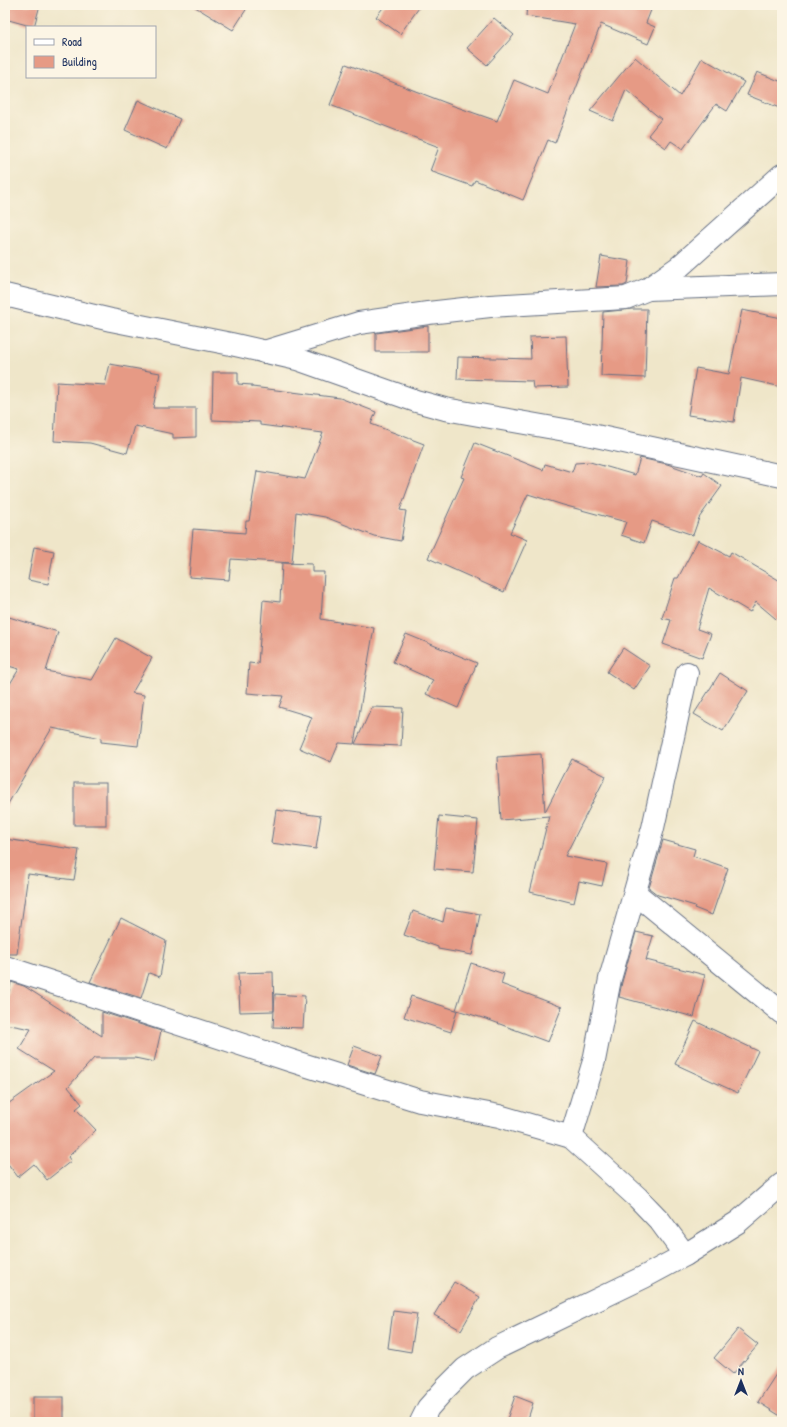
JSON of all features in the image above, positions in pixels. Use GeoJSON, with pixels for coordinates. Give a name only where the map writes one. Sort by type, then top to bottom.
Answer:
{"type":"FeatureCollection","features":[{"type":"Feature","properties":{"kind":"street"},"geometry":{"type":"LineString","coordinates":[[264,352],[359,323],[490,306],[626,298],[648,289],[679,267],[782,175]]}},
{"type":"Feature","properties":{"kind":"street"},"geometry":{"type":"LineString","coordinates":[[648,289],[782,284]]}},
{"type":"Feature","properties":{"kind":"street"},"geometry":{"type":"LineString","coordinates":[[5,295],[111,320],[297,359],[416,401],[445,409],[582,433],[782,476]]}},
{"type":"Feature","properties":{"kind":"street"},"geometry":{"type":"LineString","coordinates":[[571,1137],[594,1061],[610,979],[653,828],[687,673]]}},
{"type":"Feature","properties":{"kind":"street"},"geometry":{"type":"LineString","coordinates":[[635,893],[782,1013]]}},
{"type":"Feature","properties":{"kind":"street"},"geometry":{"type":"LineString","coordinates":[[5,967],[292,1061],[420,1101],[499,1116],[571,1137],[655,1215],[686,1255]]}},
{"type":"Feature","properties":{"kind":"street"},"geometry":{"type":"LineString","coordinates":[[421,1422],[432,1404],[444,1389],[465,1369],[497,1348],[686,1255],[738,1222],[782,1184]]}},
{"type":"Feature","properties":{"kind":"building"},"geometry":{"type":"Polygon","coordinates":[[[5,5],[40,5],[34,26],[5,19],[5,5]]]}},
{"type":"Feature","properties":{"kind":"building"},"geometry":{"type":"Polygon","coordinates":[[[192,5],[249,5],[233,30],[192,5]]]}},
{"type":"Feature","properties":{"kind":"building"},"geometry":{"type":"Polygon","coordinates":[[[385,5],[421,5],[400,34],[376,17],[385,5]]]}},
{"type":"Feature","properties":{"kind":"building"},"geometry":{"type":"Polygon","coordinates":[[[527,5],[653,5],[646,23],[655,27],[648,44],[601,24],[555,143],[548,140],[523,200],[475,180],[472,186],[430,171],[439,147],[330,105],[346,64],[497,121],[514,80],[548,94],[575,24],[526,16],[527,5]]]}},
{"type":"Feature","properties":{"kind":"building"},"geometry":{"type":"Polygon","coordinates":[[[494,18],[514,35],[487,65],[467,48],[494,18]]]}},
{"type":"Feature","properties":{"kind":"building"},"geometry":{"type":"Polygon","coordinates":[[[635,57],[680,96],[702,58],[744,82],[727,111],[716,104],[683,149],[671,141],[666,148],[648,135],[661,119],[626,90],[613,121],[590,111],[635,57]]]}},
{"type":"Feature","properties":{"kind":"building"},"geometry":{"type":"Polygon","coordinates":[[[757,72],[782,82],[782,109],[747,95],[757,72]]]}},
{"type":"Feature","properties":{"kind":"building"},"geometry":{"type":"Polygon","coordinates":[[[138,100],[180,119],[167,149],[125,130],[138,100]]]}},
{"type":"Feature","properties":{"kind":"building"},"geometry":{"type":"Polygon","coordinates":[[[601,256],[630,261],[627,284],[623,286],[596,287],[601,256]]]}},
{"type":"Feature","properties":{"kind":"building"},"geometry":{"type":"Polygon","coordinates":[[[647,309],[645,378],[601,376],[603,312],[647,309]]]}},
{"type":"Feature","properties":{"kind":"building"},"geometry":{"type":"Polygon","coordinates":[[[742,310],[782,318],[782,387],[741,378],[734,422],[688,415],[696,368],[729,374],[742,310]]]}},
{"type":"Feature","properties":{"kind":"building"},"geometry":{"type":"Polygon","coordinates":[[[428,326],[428,352],[376,352],[376,333],[428,326]]]}},
{"type":"Feature","properties":{"kind":"building"},"geometry":{"type":"Polygon","coordinates":[[[566,336],[568,387],[533,388],[532,381],[457,379],[458,357],[531,359],[530,337],[566,336]]]}},
{"type":"Feature","properties":{"kind":"building"},"geometry":{"type":"Polygon","coordinates":[[[110,364],[160,373],[153,408],[196,408],[196,437],[173,438],[173,434],[135,426],[127,453],[90,443],[54,441],[57,382],[105,385],[110,364]]]}},
{"type":"Feature","properties":{"kind":"building"},"geometry":{"type":"Polygon","coordinates":[[[213,372],[238,372],[238,384],[252,385],[252,387],[340,398],[376,412],[371,424],[424,444],[400,510],[406,511],[401,541],[374,536],[325,517],[296,512],[292,563],[231,559],[229,580],[189,577],[193,529],[245,533],[246,521],[249,521],[257,471],[305,479],[323,433],[260,425],[260,422],[212,420],[213,372]]]}},
{"type":"Feature","properties":{"kind":"building"},"geometry":{"type":"Polygon","coordinates":[[[475,443],[543,470],[545,464],[572,472],[575,463],[590,462],[635,475],[640,458],[667,464],[702,476],[704,473],[722,486],[699,518],[693,535],[652,521],[644,543],[621,535],[626,522],[528,494],[510,533],[527,540],[504,592],[428,558],[464,478],[461,477],[475,443]]]}},
{"type":"Feature","properties":{"kind":"building"},"geometry":{"type":"Polygon","coordinates":[[[698,540],[729,556],[731,552],[782,582],[782,624],[756,602],[750,612],[709,588],[697,629],[711,634],[702,658],[663,644],[671,620],[662,618],[675,578],[678,578],[698,540]]]}},
{"type":"Feature","properties":{"kind":"building"},"geometry":{"type":"Polygon","coordinates":[[[34,547],[54,551],[48,584],[28,580],[34,547]]]}},
{"type":"Feature","properties":{"kind":"building"},"geometry":{"type":"Polygon","coordinates":[[[282,563],[312,564],[312,572],[324,572],[321,619],[374,628],[354,744],[339,743],[331,762],[299,748],[312,717],[279,707],[283,696],[247,693],[249,663],[258,664],[263,600],[280,602],[282,563]]]}},
{"type":"Feature","properties":{"kind":"building"},"geometry":{"type":"Polygon","coordinates":[[[9,617],[58,632],[46,671],[92,680],[116,638],[152,658],[132,693],[144,695],[138,746],[101,742],[101,738],[52,728],[5,809],[5,692],[19,669],[5,665],[5,629],[9,617]]]}},
{"type":"Feature","properties":{"kind":"building"},"geometry":{"type":"Polygon","coordinates":[[[406,634],[477,663],[458,708],[426,694],[433,680],[393,662],[406,634]]]}},
{"type":"Feature","properties":{"kind":"building"},"geometry":{"type":"Polygon","coordinates":[[[623,648],[650,666],[634,690],[607,672],[623,648]]]}},
{"type":"Feature","properties":{"kind":"building"},"geometry":{"type":"Polygon","coordinates":[[[720,673],[748,691],[723,731],[694,714],[720,673]]]}},
{"type":"Feature","properties":{"kind":"building"},"geometry":{"type":"Polygon","coordinates":[[[372,707],[403,708],[401,746],[355,744],[372,707]]]}},
{"type":"Feature","properties":{"kind":"building"},"geometry":{"type":"Polygon","coordinates":[[[541,754],[545,812],[572,759],[606,776],[565,856],[607,864],[602,886],[579,881],[574,903],[530,892],[549,816],[501,820],[497,757],[541,754]]]}},
{"type":"Feature","properties":{"kind":"building"},"geometry":{"type":"Polygon","coordinates":[[[74,783],[106,783],[106,825],[74,825],[74,783]]]}},
{"type":"Feature","properties":{"kind":"building"},"geometry":{"type":"Polygon","coordinates":[[[276,810],[321,816],[316,849],[271,843],[276,810]]]}},
{"type":"Feature","properties":{"kind":"building"},"geometry":{"type":"Polygon","coordinates":[[[439,816],[478,820],[473,872],[434,869],[439,816]]]}},
{"type":"Feature","properties":{"kind":"building"},"geometry":{"type":"Polygon","coordinates":[[[5,839],[79,850],[74,880],[28,874],[17,954],[5,954],[5,839]]]}},
{"type":"Feature","properties":{"kind":"building"},"geometry":{"type":"Polygon","coordinates":[[[663,840],[695,849],[693,856],[728,868],[712,915],[694,908],[695,906],[658,895],[649,888],[663,840]]]}},
{"type":"Feature","properties":{"kind":"building"},"geometry":{"type":"Polygon","coordinates":[[[446,908],[480,914],[472,955],[438,949],[438,947],[404,935],[413,911],[443,922],[446,908]]]}},
{"type":"Feature","properties":{"kind":"building"},"geometry":{"type":"Polygon","coordinates":[[[121,918],[166,941],[160,977],[149,973],[141,998],[90,982],[121,918]]]}},
{"type":"Feature","properties":{"kind":"building"},"geometry":{"type":"Polygon","coordinates":[[[636,932],[653,936],[646,960],[705,975],[694,1017],[619,997],[636,932]]]}},
{"type":"Feature","properties":{"kind":"building"},"geometry":{"type":"Polygon","coordinates":[[[471,963],[504,974],[501,984],[562,1007],[548,1042],[457,1010],[451,1032],[404,1017],[411,996],[456,1010],[471,963]]]}},
{"type":"Feature","properties":{"kind":"building"},"geometry":{"type":"Polygon","coordinates":[[[273,972],[274,1011],[240,1012],[238,973],[273,972]]]}},
{"type":"Feature","properties":{"kind":"building"},"geometry":{"type":"Polygon","coordinates":[[[11,982],[24,986],[102,1036],[102,1012],[161,1031],[154,1062],[135,1058],[94,1058],[68,1087],[82,1104],[76,1109],[96,1130],[68,1157],[71,1161],[47,1180],[34,1164],[18,1177],[5,1160],[5,1106],[54,1071],[19,1049],[31,1029],[5,1024],[5,1008],[11,982]]]}},
{"type":"Feature","properties":{"kind":"building"},"geometry":{"type":"Polygon","coordinates":[[[275,994],[305,996],[303,1028],[273,1027],[275,994]]]}},
{"type":"Feature","properties":{"kind":"building"},"geometry":{"type":"Polygon","coordinates":[[[695,1021],[758,1051],[738,1093],[675,1064],[695,1021]]]}},
{"type":"Feature","properties":{"kind":"building"},"geometry":{"type":"Polygon","coordinates":[[[354,1046],[382,1056],[375,1074],[347,1065],[354,1046]]]}},
{"type":"Feature","properties":{"kind":"building"},"geometry":{"type":"Polygon","coordinates":[[[454,1282],[480,1297],[461,1330],[434,1315],[454,1282]]]}},
{"type":"Feature","properties":{"kind":"building"},"geometry":{"type":"Polygon","coordinates":[[[393,1311],[417,1314],[411,1352],[388,1348],[393,1311]]]}},
{"type":"Feature","properties":{"kind":"building"},"geometry":{"type":"Polygon","coordinates":[[[738,1329],[758,1345],[733,1374],[714,1358],[738,1329]]]}},
{"type":"Feature","properties":{"kind":"building"},"geometry":{"type":"Polygon","coordinates":[[[782,1365],[782,1417],[758,1402],[782,1365]]]}},
{"type":"Feature","properties":{"kind":"building"},"geometry":{"type":"Polygon","coordinates":[[[515,1396],[533,1403],[527,1422],[506,1422],[515,1396]]]}},
{"type":"Feature","properties":{"kind":"building"},"geometry":{"type":"Polygon","coordinates":[[[33,1397],[64,1397],[64,1422],[33,1422],[33,1397]]]}}]}
